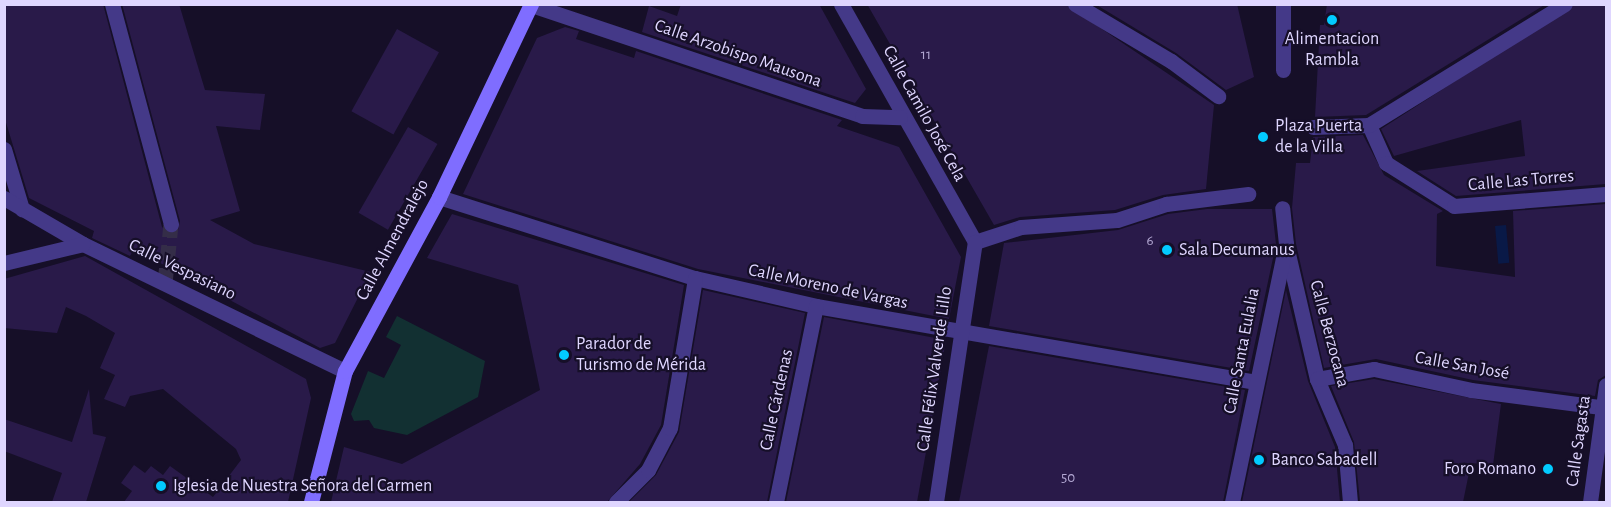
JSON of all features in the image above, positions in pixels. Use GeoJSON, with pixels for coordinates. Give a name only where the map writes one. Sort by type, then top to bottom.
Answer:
{"type":"FeatureCollection","features":[{"type":"Feature","properties":{"kind":"main road","name":"Calle Almendralejo"},"geometry":{"type":"LineString","coordinates":[[312,502],[345,371],[439,197],[531,5]]}},
{"type":"Feature","properties":{"kind":"street"},"geometry":{"type":"LineString","coordinates":[[112,4],[171,224]]}},
{"type":"Feature","properties":{"kind":"street","name":"Calle Camilo José Cela"},"geometry":{"type":"LineString","coordinates":[[841,4],[900,117],[975,242]]}},
{"type":"Feature","properties":{"kind":"street"},"geometry":{"type":"LineString","coordinates":[[1075,4],[1171,61],[1218,96]]}},
{"type":"Feature","properties":{"kind":"street"},"geometry":{"type":"LineString","coordinates":[[1283,4],[1283,70]]}},
{"type":"Feature","properties":{"kind":"street"},"geometry":{"type":"LineString","coordinates":[[1313,127],[1369,125],[1565,4]]}},
{"type":"Feature","properties":{"kind":"street","name":"Calle Arzobispo Mausona"},"geometry":{"type":"LineString","coordinates":[[531,5],[862,116],[900,117]]}},
{"type":"Feature","properties":{"kind":"street","name":"Calle Las Torres"},"geometry":{"type":"LineString","coordinates":[[1369,125],[1386,163],[1454,206],[1606,194]]}},
{"type":"Feature","properties":{"kind":"street"},"geometry":{"type":"LineString","coordinates":[[4,149],[22,209]]}},
{"type":"Feature","properties":{"kind":"street"},"geometry":{"type":"LineString","coordinates":[[975,242],[1021,226],[1117,220],[1166,204],[1248,194]]}},
{"type":"Feature","properties":{"kind":"street","name":"Calle Moreno de Vargas"},"geometry":{"type":"LineString","coordinates":[[439,197],[695,278],[816,306],[959,333],[1254,382]]}},
{"type":"Feature","properties":{"kind":"street","name":"Calle Vespasiano"},"geometry":{"type":"LineString","coordinates":[[4,198],[83,244],[345,371]]}},
{"type":"Feature","properties":{"kind":"street","name":"Calle Santa Eulalia"},"geometry":{"type":"LineString","coordinates":[[1232,502],[1254,382],[1286,244],[1282,208]]}},
{"type":"Feature","properties":{"kind":"street","name":"Calle Félix Valverde Lillo"},"geometry":{"type":"LineString","coordinates":[[936,502],[959,333],[975,242]]}},
{"type":"Feature","properties":{"kind":"street"},"geometry":{"type":"LineString","coordinates":[[4,263],[83,244]]}},
{"type":"Feature","properties":{"kind":"street","name":"Calle Berzocana"},"geometry":{"type":"LineString","coordinates":[[1286,244],[1317,379],[1345,445],[1350,502]]}},
{"type":"Feature","properties":{"kind":"street"},"geometry":{"type":"LineString","coordinates":[[616,502],[648,470],[670,428],[695,278]]}},
{"type":"Feature","properties":{"kind":"street","name":"Calle Cárdenas"},"geometry":{"type":"LineString","coordinates":[[776,502],[816,306]]}},
{"type":"Feature","properties":{"kind":"street","name":"Calle San José"},"geometry":{"type":"LineString","coordinates":[[1317,379],[1374,369],[1471,390],[1601,406]]}},
{"type":"Feature","properties":{"kind":"street","name":"Calle Sagasta"},"geometry":{"type":"LineString","coordinates":[[1590,502],[1601,406],[1606,385]]}},
{"type":"Feature","properties":{"kind":"green space"},"geometry":{"type":"Polygon","coordinates":[[[397,316],[485,361],[478,397],[407,435],[374,428],[369,420],[354,421],[351,414],[368,371],[384,378],[401,345],[386,337],[397,316]]]}},
{"type":"Feature","properties":{"kind":"water"},"geometry":{"type":"Polygon","coordinates":[[[1506,225],[1509,263],[1498,264],[1495,226],[1506,225]]]}},
{"type":"Feature","properties":{"kind":"building"},"geometry":{"type":"Polygon","coordinates":[[[4,4],[103,4],[162,227],[169,233],[178,230],[180,221],[122,4],[179,4],[205,90],[265,94],[260,130],[216,126],[240,211],[210,220],[254,244],[371,272],[335,343],[320,348],[134,249],[130,256],[92,238],[94,231],[29,198],[4,116],[4,4]]]}},
{"type":"Feature","properties":{"kind":"building"},"geometry":{"type":"Polygon","coordinates":[[[681,4],[819,4],[866,89],[855,103],[642,32],[649,6],[677,16],[681,4]]]}},
{"type":"Feature","properties":{"kind":"building"},"geometry":{"type":"Polygon","coordinates":[[[867,4],[1065,4],[1214,105],[1206,189],[1163,195],[1115,210],[1020,217],[994,225],[867,4]]]}},
{"type":"Feature","properties":{"kind":"building"},"geometry":{"type":"Polygon","coordinates":[[[1095,4],[1237,4],[1254,77],[1226,90],[1176,53],[1095,4]]]}},
{"type":"Feature","properties":{"kind":"building"},"geometry":{"type":"Polygon","coordinates":[[[1327,4],[1546,4],[1366,115],[1315,117],[1320,25],[1324,25],[1327,4]]]}},
{"type":"Feature","properties":{"kind":"building"},"geometry":{"type":"Polygon","coordinates":[[[1575,4],[1606,4],[1606,184],[1456,196],[1417,171],[1525,156],[1521,120],[1394,156],[1381,129],[1575,4]]]}},
{"type":"Feature","properties":{"kind":"building"},"geometry":{"type":"Polygon","coordinates":[[[565,27],[579,31],[576,39],[634,58],[636,51],[842,120],[837,126],[899,147],[961,257],[949,319],[698,269],[463,194],[537,38],[565,27]]]}},
{"type":"Feature","properties":{"kind":"building"},"geometry":{"type":"Polygon","coordinates":[[[397,29],[439,52],[393,134],[351,111],[397,29]]]}},
{"type":"Feature","properties":{"kind":"building"},"geometry":{"type":"Polygon","coordinates":[[[408,127],[437,144],[388,230],[358,213],[408,127]]]}},
{"type":"Feature","properties":{"kind":"building"},"geometry":{"type":"Polygon","coordinates":[[[1363,135],[1384,175],[1443,211],[1437,214],[1436,266],[1515,277],[1513,211],[1606,204],[1606,375],[1598,380],[1595,396],[1473,380],[1376,359],[1324,368],[1296,244],[1292,208],[1296,163],[1310,163],[1313,137],[1363,135]]]}},
{"type":"Feature","properties":{"kind":"building"},"geometry":{"type":"Polygon","coordinates":[[[1207,209],[1272,209],[1276,244],[1249,371],[989,326],[1004,243],[1118,230],[1168,214],[1207,209]]]}},
{"type":"Feature","properties":{"kind":"building","name":"Parador de Turismo de Mérida"},"geometry":{"type":"Polygon","coordinates":[[[452,214],[684,285],[661,425],[640,464],[607,502],[331,502],[344,447],[402,464],[540,390],[518,285],[427,258],[452,214]]]}},
{"type":"Feature","properties":{"kind":"building"},"geometry":{"type":"Polygon","coordinates":[[[85,256],[306,379],[311,398],[288,502],[124,502],[132,491],[121,483],[134,465],[145,473],[151,466],[163,475],[170,466],[213,497],[241,460],[236,449],[163,389],[130,396],[125,407],[104,399],[115,375],[100,368],[115,333],[86,316],[66,307],[57,333],[4,328],[4,279],[85,256]]]}},
{"type":"Feature","properties":{"kind":"building"},"geometry":{"type":"Polygon","coordinates":[[[703,290],[805,313],[767,502],[629,502],[656,475],[679,432],[703,290]]]}},
{"type":"Feature","properties":{"kind":"building"},"geometry":{"type":"Polygon","coordinates":[[[1286,290],[1308,381],[1335,447],[1340,502],[1242,502],[1286,290]]]}},
{"type":"Feature","properties":{"kind":"building"},"geometry":{"type":"Polygon","coordinates":[[[824,317],[946,340],[917,502],[786,502],[824,317]]]}},
{"type":"Feature","properties":{"kind":"building"},"geometry":{"type":"Polygon","coordinates":[[[989,346],[1245,390],[1223,502],[959,502],[989,346]]]}},
{"type":"Feature","properties":{"kind":"building"},"geometry":{"type":"Polygon","coordinates":[[[1374,379],[1501,404],[1493,465],[1471,463],[1463,502],[1360,502],[1354,442],[1331,386],[1374,379]]]}},
{"type":"Feature","properties":{"kind":"building"},"geometry":{"type":"Polygon","coordinates":[[[89,389],[93,434],[106,437],[86,502],[52,502],[62,473],[4,451],[4,419],[72,442],[89,389]]]}},
{"type":"Feature","properties":{"kind":"tunnel"},"geometry":{"type":"LineString","coordinates":[[165,283],[171,224]]}},
{"type":"Feature","properties":{"kind":"place","name":"Alimentacion Rambla"},"geometry":{"type":"Point","coordinates":[1332,20]}},
{"type":"Feature","properties":{"kind":"place","name":"Plaza Puerta de la Villa"},"geometry":{"type":"Point","coordinates":[1263,137]}},
{"type":"Feature","properties":{"kind":"place","name":"Sala Decumanus"},"geometry":{"type":"Point","coordinates":[1167,250]}},
{"type":"Feature","properties":{"kind":"place","name":"Parador de Turismo de Mérida"},"geometry":{"type":"Point","coordinates":[564,355]}},
{"type":"Feature","properties":{"kind":"place","name":"Banco Sabadell"},"geometry":{"type":"Point","coordinates":[1259,460]}},
{"type":"Feature","properties":{"kind":"place","name":"Foro Romano"},"geometry":{"type":"Point","coordinates":[1548,469]}},
{"type":"Feature","properties":{"kind":"place","name":"Iglesia de Nuestra Señora del Carmen"},"geometry":{"type":"Point","coordinates":[161,486]}}]}
